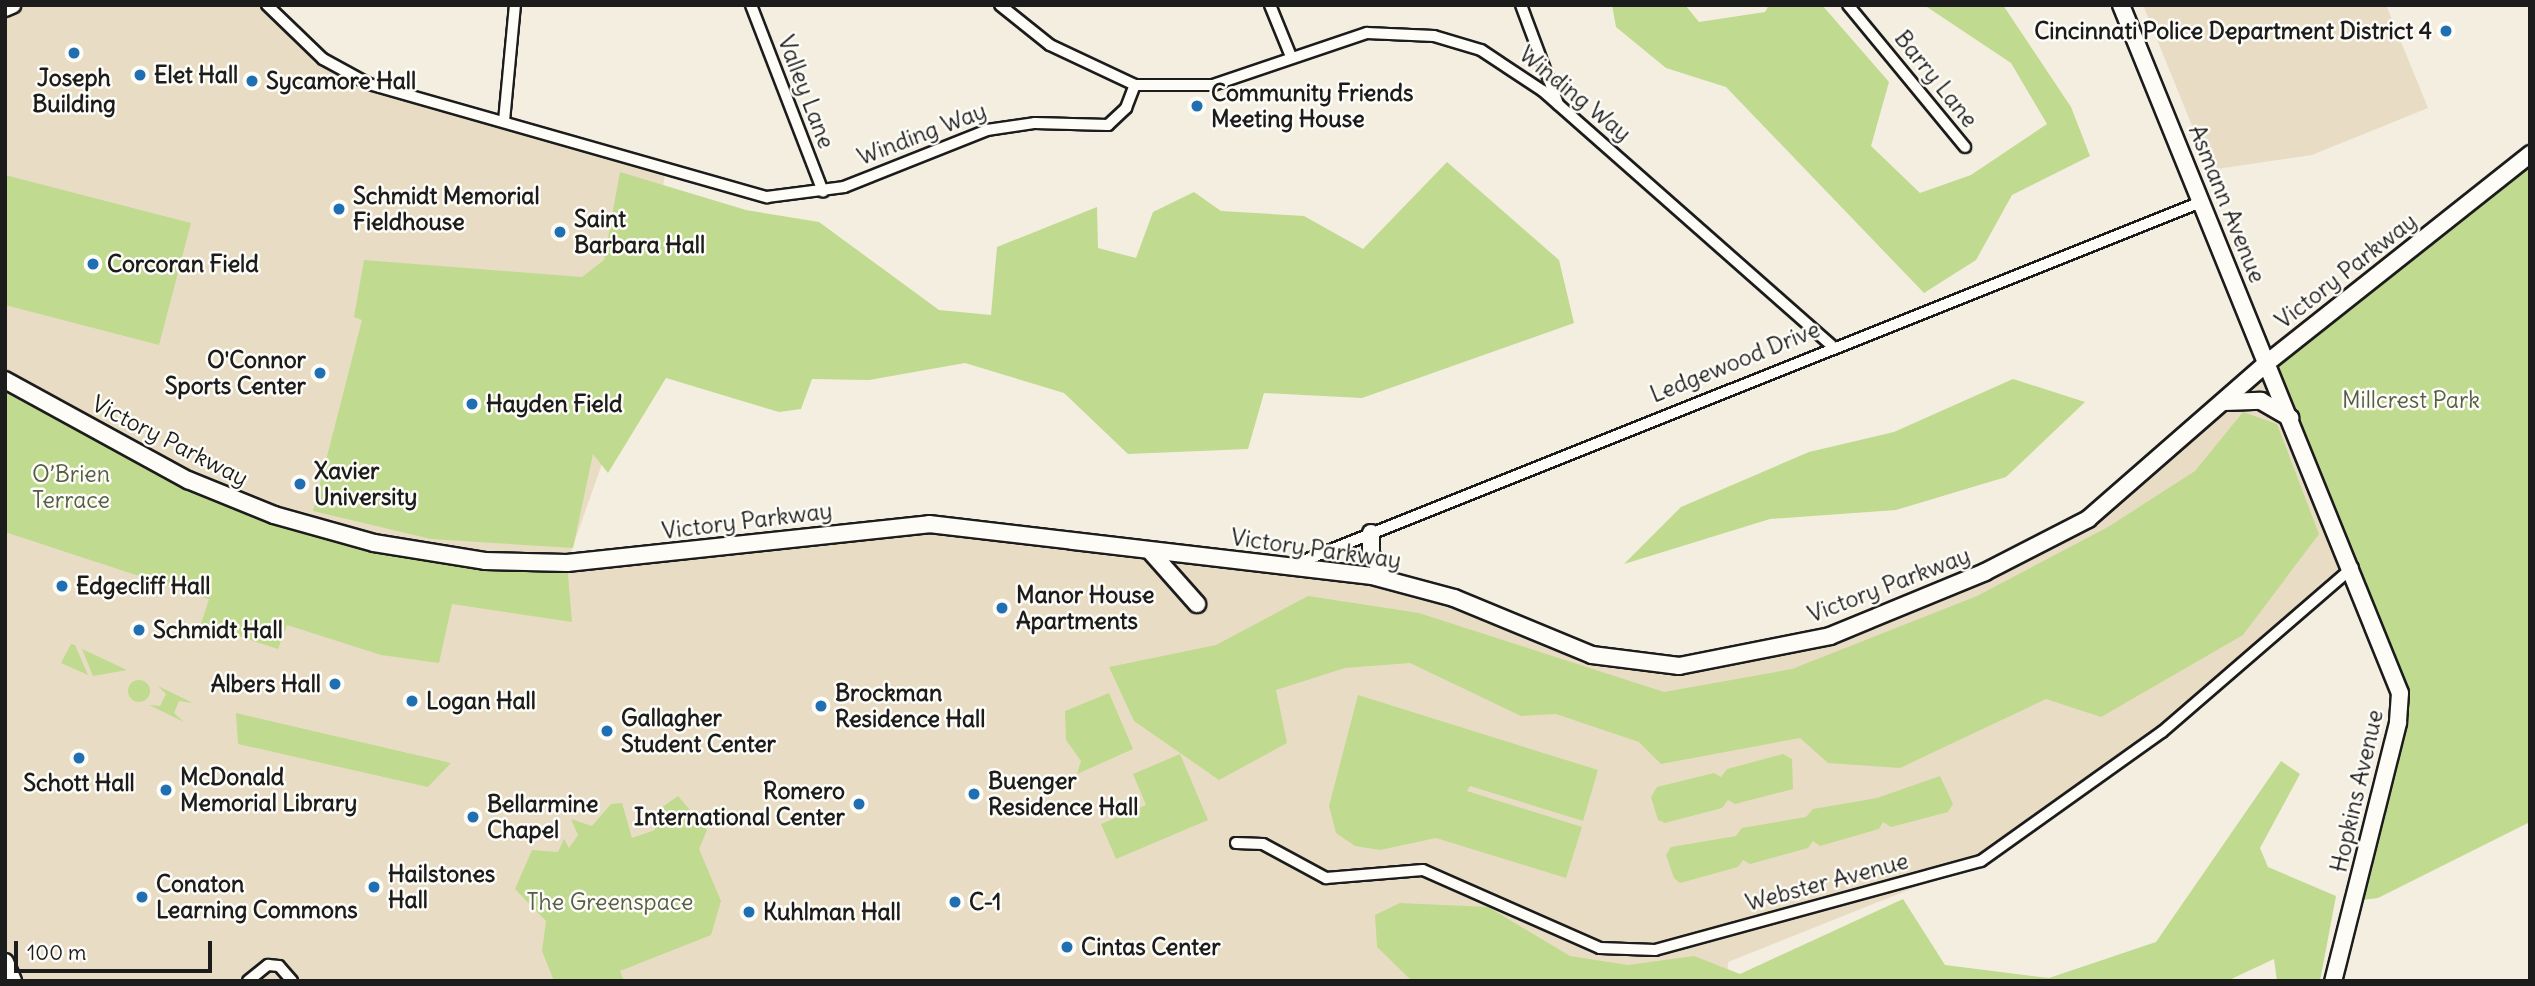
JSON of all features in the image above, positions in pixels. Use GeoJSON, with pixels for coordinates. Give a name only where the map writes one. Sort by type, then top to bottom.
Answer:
{"type":"FeatureCollection","features":[{"type":"Feature","properties":{"kind":"street"},"geometry":{"type":"LineString","coordinates":[[5,8],[12,5]]}},
{"type":"Feature","properties":{"kind":"street","name":"Winding Way"},"geometry":{"type":"LineString","coordinates":[[267,5],[342,72],[415,100],[503,121],[738,191],[786,198],[823,192],[986,130],[1035,123],[1108,125],[1126,108],[1135,85],[1213,85],[1290,54],[1355,34],[1434,36],[1503,62],[1560,108],[1831,345]]}},
{"type":"Feature","properties":{"kind":"street"},"geometry":{"type":"LineString","coordinates":[[503,121],[515,5]]}},
{"type":"Feature","properties":{"kind":"street","name":"Valley Lane"},"geometry":{"type":"LineString","coordinates":[[751,5],[823,192]]}},
{"type":"Feature","properties":{"kind":"street"},"geometry":{"type":"LineString","coordinates":[[999,5],[1049,46],[1135,85]]}},
{"type":"Feature","properties":{"kind":"street"},"geometry":{"type":"LineString","coordinates":[[1270,5],[1290,54]]}},
{"type":"Feature","properties":{"kind":"street"},"geometry":{"type":"LineString","coordinates":[[1521,5],[1560,108]]}},
{"type":"Feature","properties":{"kind":"street","name":"Barry Lane"},"geometry":{"type":"LineString","coordinates":[[1848,5],[1965,146]]}},
{"type":"Feature","properties":{"kind":"street","name":"Asmann Avenue"},"geometry":{"type":"LineString","coordinates":[[2121,5],[2323,497]]}},
{"type":"Feature","properties":{"kind":"street","name":"Victory Parkway"},"geometry":{"type":"LineString","coordinates":[[5,380],[234,500],[350,537],[485,561],[567,564],[929,524],[1389,580],[1613,660],[1679,666],[1729,660],[1830,636],[2057,537],[2126,491],[2267,362],[2530,154]]}},
{"type":"Feature","properties":{"kind":"street","name":"Ledgewood Drive"},"geometry":{"type":"LineString","coordinates":[[1287,568],[1831,345],[2201,202]]}},
{"type":"Feature","properties":{"kind":"street"},"geometry":{"type":"LineString","coordinates":[[2224,402],[2261,401],[2291,419]]}},
{"type":"Feature","properties":{"kind":"street","name":"Hopkins Avenue"},"geometry":{"type":"LineString","coordinates":[[2323,497],[2397,678],[2401,708],[2333,981]]}},
{"type":"Feature","properties":{"kind":"street"},"geometry":{"type":"LineString","coordinates":[[1371,533],[1371,555],[1389,580]]}},
{"type":"Feature","properties":{"kind":"street"},"geometry":{"type":"LineString","coordinates":[[1150,551],[1197,604]]}},
{"type":"Feature","properties":{"kind":"street","name":"Webster Avenue"},"geometry":{"type":"LineString","coordinates":[[1236,843],[1263,844],[1326,878],[1423,870],[1600,948],[1655,950],[1981,861],[2162,732],[2353,567]]}},
{"type":"Feature","properties":{"kind":"street"},"geometry":{"type":"LineString","coordinates":[[5,962],[13,981]]}},
{"type":"Feature","properties":{"kind":"street"},"geometry":{"type":"LineString","coordinates":[[248,981],[268,965],[279,965],[292,981]]}},
{"type":"Feature","properties":{"kind":"shaded area","name":"Xavier University"},"geometry":{"type":"Polygon","coordinates":[[[12,5],[267,5],[342,72],[666,169],[626,396],[567,563],[884,527],[1372,576],[1592,655],[1648,665],[1830,636],[2057,537],[2268,362],[2353,567],[2162,732],[1981,861],[1728,962],[1727,981],[5,981],[5,8],[12,5]]]}},
{"type":"Feature","properties":{"kind":"shaded area"},"geometry":{"type":"Polygon","coordinates":[[[2143,5],[2386,5],[2428,108],[2312,155],[2210,170],[2143,5]]]}},
{"type":"Feature","properties":{"kind":"green space"},"geometry":{"type":"Polygon","coordinates":[[[1612,5],[1685,5],[1699,22],[1765,12],[1769,5],[1822,5],[1889,82],[1871,146],[1920,193],[1971,175],[2047,124],[2011,63],[1924,5],[2003,5],[2071,107],[2090,156],[2012,195],[1976,260],[1924,293],[1726,87],[1666,68],[1616,27],[1612,5]]]}},
{"type":"Feature","properties":{"kind":"green space","name":"Millcrest Park"},"geometry":{"type":"Polygon","coordinates":[[[2530,154],[2530,822],[2378,898],[2353,901],[2401,708],[2268,362],[2530,154]]]}},
{"type":"Feature","properties":{"kind":"green space"},"geometry":{"type":"Polygon","coordinates":[[[1447,162],[1559,260],[1574,323],[1362,398],[1264,393],[1248,449],[1128,454],[1064,393],[965,363],[869,380],[812,379],[801,409],[779,412],[666,378],[608,473],[593,454],[573,548],[431,539],[313,511],[362,320],[354,317],[364,260],[582,277],[604,260],[620,172],[746,210],[819,222],[939,310],[991,315],[997,247],[1097,207],[1098,248],[1136,258],[1153,212],[1194,192],[1221,211],[1304,216],[1363,249],[1447,162]]]}},
{"type":"Feature","properties":{"kind":"green space","name":"Corcoran Field"},"geometry":{"type":"Polygon","coordinates":[[[5,175],[191,223],[159,345],[5,305],[5,175]]]}},
{"type":"Feature","properties":{"kind":"green space"},"geometry":{"type":"Polygon","coordinates":[[[2013,379],[2085,402],[2006,477],[1896,510],[1770,519],[1624,564],[1681,507],[1809,452],[1894,432],[2013,379]]]}},
{"type":"Feature","properties":{"kind":"green space","name":"O’Brien Terrace"},"geometry":{"type":"Polygon","coordinates":[[[5,380],[188,480],[374,543],[567,563],[572,622],[452,604],[439,663],[381,655],[287,625],[278,649],[201,624],[209,599],[5,532],[5,380]]]}},
{"type":"Feature","properties":{"kind":"green space"},"geometry":{"type":"Polygon","coordinates":[[[2243,412],[2277,424],[2319,534],[2243,635],[2101,717],[2046,699],[1900,768],[1828,763],[1800,738],[1661,764],[1639,742],[1556,714],[1521,716],[1410,663],[1345,668],[1276,690],[1287,743],[1219,780],[1134,721],[1109,667],[1216,645],[1308,596],[1419,613],[1664,692],[1792,669],[1977,596],[2108,527],[2195,471],[2243,412]]]}},
{"type":"Feature","properties":{"kind":"green space"},"geometry":{"type":"Polygon","coordinates":[[[71,644],[75,645],[88,675],[61,663],[71,644]]]}},
{"type":"Feature","properties":{"kind":"green space"},"geometry":{"type":"Polygon","coordinates":[[[82,649],[127,670],[93,676],[82,649]]]}},
{"type":"Feature","properties":{"kind":"green space"},"geometry":{"type":"Polygon","coordinates":[[[135,680],[143,680],[150,687],[150,695],[143,702],[135,702],[128,695],[128,687],[135,680]]]}},
{"type":"Feature","properties":{"kind":"green space"},"geometry":{"type":"Polygon","coordinates":[[[158,686],[193,703],[179,701],[174,713],[184,722],[149,705],[160,706],[166,694],[158,686]]]}},
{"type":"Feature","properties":{"kind":"green space"},"geometry":{"type":"Polygon","coordinates":[[[1109,693],[1133,749],[1077,774],[1081,761],[1066,740],[1065,711],[1109,693]]]}},
{"type":"Feature","properties":{"kind":"green space"},"geometry":{"type":"Polygon","coordinates":[[[1358,695],[1598,770],[1583,821],[1470,786],[1467,791],[1582,827],[1566,878],[1436,838],[1380,850],[1355,846],[1336,833],[1329,806],[1358,695]]]}},
{"type":"Feature","properties":{"kind":"green space"},"geometry":{"type":"Polygon","coordinates":[[[236,713],[451,763],[428,787],[238,744],[236,713]]]}},
{"type":"Feature","properties":{"kind":"green space"},"geometry":{"type":"Polygon","coordinates":[[[1180,754],[1208,820],[1116,859],[1101,824],[1146,805],[1133,774],[1180,754]]]}},
{"type":"Feature","properties":{"kind":"green space"},"geometry":{"type":"Polygon","coordinates":[[[1783,754],[1792,759],[1793,789],[1735,804],[1728,800],[1722,808],[1665,823],[1658,820],[1651,797],[1657,787],[1714,773],[1721,777],[1727,769],[1783,754]]]}},
{"type":"Feature","properties":{"kind":"green space"},"geometry":{"type":"Polygon","coordinates":[[[2281,761],[2300,774],[2260,848],[2268,867],[2336,896],[2320,981],[2277,981],[2274,959],[2227,981],[1412,981],[1377,947],[1375,915],[1400,903],[1488,907],[1570,956],[1628,965],[1694,956],[1740,974],[1903,899],[1945,965],[2049,978],[2156,942],[2281,761]]]}},
{"type":"Feature","properties":{"kind":"green space"},"geometry":{"type":"Polygon","coordinates":[[[1940,776],[1953,804],[1948,812],[1891,827],[1883,822],[1879,829],[1820,846],[1813,841],[1808,848],[1750,864],[1743,860],[1738,867],[1680,883],[1674,878],[1666,855],[1671,847],[1736,836],[1742,828],[1806,817],[1813,809],[1877,798],[1940,776]]]}},
{"type":"Feature","properties":{"kind":"green space","name":"The Greenspace"},"geometry":{"type":"Polygon","coordinates":[[[678,796],[707,830],[699,849],[721,901],[711,935],[620,971],[624,981],[554,981],[542,951],[546,921],[515,889],[532,850],[558,852],[564,839],[569,848],[578,835],[571,819],[592,826],[611,804],[622,803],[632,838],[655,830],[651,815],[678,796]]]}},
{"type":"Feature","properties":{"kind":"place","name":"Cincinnati Police Department District 4"},"geometry":{"type":"Point","coordinates":[2446,31]}},
{"type":"Feature","properties":{"kind":"place","name":"Joseph Building"},"geometry":{"type":"Point","coordinates":[74,53]}},
{"type":"Feature","properties":{"kind":"place","name":"Elet Hall"},"geometry":{"type":"Point","coordinates":[140,75]}},
{"type":"Feature","properties":{"kind":"place","name":"Sycamore Hall"},"geometry":{"type":"Point","coordinates":[252,81]}},
{"type":"Feature","properties":{"kind":"place","name":"Community Friends Meeting House"},"geometry":{"type":"Point","coordinates":[1197,106]}},
{"type":"Feature","properties":{"kind":"place","name":"Schmidt Memorial Fieldhouse"},"geometry":{"type":"Point","coordinates":[339,209]}},
{"type":"Feature","properties":{"kind":"place","name":"Saint Barbara Hall"},"geometry":{"type":"Point","coordinates":[560,232]}},
{"type":"Feature","properties":{"kind":"place","name":"Corcoran Field"},"geometry":{"type":"Point","coordinates":[93,264]}},
{"type":"Feature","properties":{"kind":"place","name":"O'Connor Sports Center"},"geometry":{"type":"Point","coordinates":[320,373]}},
{"type":"Feature","properties":{"kind":"place","name":"Hayden Field"},"geometry":{"type":"Point","coordinates":[472,404]}},
{"type":"Feature","properties":{"kind":"place","name":"Xavier University"},"geometry":{"type":"Point","coordinates":[300,484]}},
{"type":"Feature","properties":{"kind":"place","name":"Edgecliff Hall"},"geometry":{"type":"Point","coordinates":[62,586]}},
{"type":"Feature","properties":{"kind":"place","name":"Manor House Apartments"},"geometry":{"type":"Point","coordinates":[1002,608]}},
{"type":"Feature","properties":{"kind":"place","name":"Schmidt Hall"},"geometry":{"type":"Point","coordinates":[139,630]}},
{"type":"Feature","properties":{"kind":"place","name":"Albers Hall"},"geometry":{"type":"Point","coordinates":[335,684]}},
{"type":"Feature","properties":{"kind":"place","name":"Logan Hall"},"geometry":{"type":"Point","coordinates":[412,701]}},
{"type":"Feature","properties":{"kind":"place","name":"Brockman Residence Hall"},"geometry":{"type":"Point","coordinates":[821,706]}},
{"type":"Feature","properties":{"kind":"place","name":"Gallagher Student Center"},"geometry":{"type":"Point","coordinates":[607,731]}},
{"type":"Feature","properties":{"kind":"place","name":"Schott Hall"},"geometry":{"type":"Point","coordinates":[79,758]}},
{"type":"Feature","properties":{"kind":"place","name":"McDonald Memorial Library"},"geometry":{"type":"Point","coordinates":[166,790]}},
{"type":"Feature","properties":{"kind":"place","name":"Buenger Residence Hall"},"geometry":{"type":"Point","coordinates":[974,794]}},
{"type":"Feature","properties":{"kind":"place","name":"Romero International Center"},"geometry":{"type":"Point","coordinates":[859,804]}},
{"type":"Feature","properties":{"kind":"place","name":"Bellarmine Chapel"},"geometry":{"type":"Point","coordinates":[473,817]}},
{"type":"Feature","properties":{"kind":"place","name":"Hailstones Hall"},"geometry":{"type":"Point","coordinates":[374,887]}},
{"type":"Feature","properties":{"kind":"place","name":"Conaton Learning Commons"},"geometry":{"type":"Point","coordinates":[142,897]}},
{"type":"Feature","properties":{"kind":"place","name":"C-1"},"geometry":{"type":"Point","coordinates":[955,902]}},
{"type":"Feature","properties":{"kind":"place","name":"Kuhlman Hall"},"geometry":{"type":"Point","coordinates":[749,912]}},
{"type":"Feature","properties":{"kind":"place","name":"Cintas Center"},"geometry":{"type":"Point","coordinates":[1067,947]}}]}
